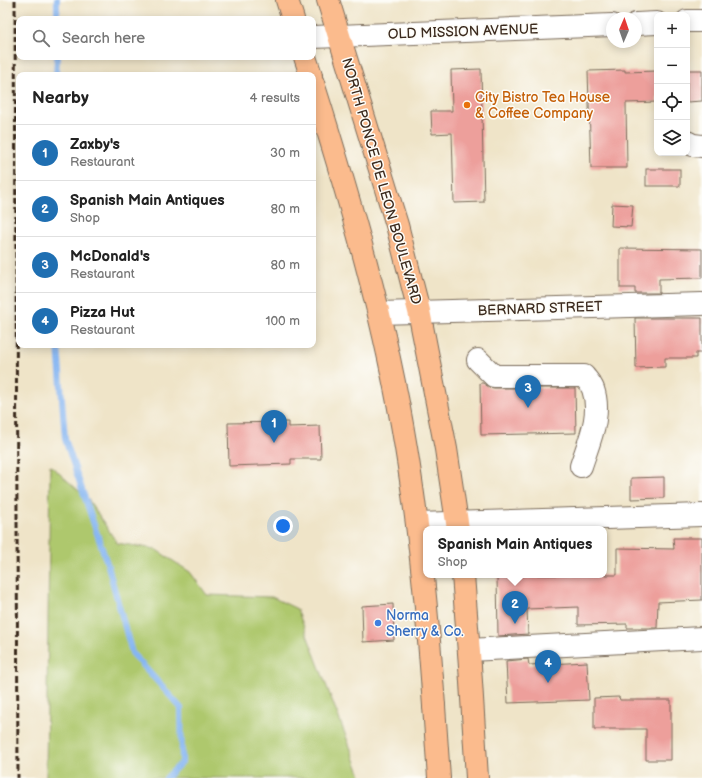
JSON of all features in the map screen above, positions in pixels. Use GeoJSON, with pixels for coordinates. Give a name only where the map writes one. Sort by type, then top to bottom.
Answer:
{"type":"FeatureCollection","features":[{"type":"Feature","properties":{"kind":"main road"},"geometry":{"type":"LineString","coordinates":[[287,0],[292,16]]}},
{"type":"Feature","properties":{"kind":"main road","name":"NORTH PONCE DE LEON BOULEVARD"},"geometry":{"type":"LineString","coordinates":[[328,0],[397,225],[419,311],[446,449],[458,526]]}},
{"type":"Feature","properties":{"kind":"main road"},"geometry":{"type":"LineString","coordinates":[[306,60],[310,72]]}},
{"type":"Feature","properties":{"kind":"main road"},"geometry":{"type":"LineString","coordinates":[[316,92],[342,174],[379,312],[405,440],[417,524],[430,645],[439,778]]}},
{"type":"Feature","properties":{"kind":"main road"},"geometry":{"type":"LineString","coordinates":[[463,578],[477,778]]}},
{"type":"Feature","properties":{"kind":"street"},"geometry":{"type":"LineString","coordinates":[[690,21],[702,21]]}},
{"type":"Feature","properties":{"kind":"street"},"geometry":{"type":"LineString","coordinates":[[642,24],[654,23]]}},
{"type":"Feature","properties":{"kind":"street","name":"OLD MISSION AVENUE"},"geometry":{"type":"LineString","coordinates":[[316,37],[606,24]]}},
{"type":"Feature","properties":{"kind":"street"},"geometry":{"type":"LineString","coordinates":[[690,144],[702,146]]}},
{"type":"Feature","properties":{"kind":"street","name":"BERNARD STREET"},"geometry":{"type":"LineString","coordinates":[[379,312],[702,304]]}},
{"type":"Feature","properties":{"kind":"street"},"geometry":{"type":"LineString","coordinates":[[478,360],[494,376],[584,376],[592,388],[596,402],[595,426],[581,466]]}},
{"type":"Feature","properties":{"kind":"street"},"geometry":{"type":"LineString","coordinates":[[417,524],[458,526],[702,515]]}},
{"type":"Feature","properties":{"kind":"street"},"geometry":{"type":"LineString","coordinates":[[469,650],[702,638]]}},
{"type":"Feature","properties":{"kind":"green space"},"geometry":{"type":"Polygon","coordinates":[[[50,465],[88,499],[117,543],[155,549],[190,572],[207,595],[272,597],[297,609],[362,778],[46,778],[50,465]]]}},
{"type":"Feature","properties":{"kind":"building"},"geometry":{"type":"Polygon","coordinates":[[[481,69],[484,202],[454,203],[452,133],[432,134],[431,111],[452,111],[451,70],[481,69]]]}},
{"type":"Feature","properties":{"kind":"building"},"geometry":{"type":"Polygon","coordinates":[[[690,70],[702,70],[702,101],[690,102],[690,70]]]}},
{"type":"Feature","properties":{"kind":"building"},"geometry":{"type":"Polygon","coordinates":[[[588,71],[654,71],[654,102],[626,103],[627,168],[591,168],[588,71]]]}},
{"type":"Feature","properties":{"kind":"building"},"geometry":{"type":"Polygon","coordinates":[[[646,169],[680,169],[680,186],[646,186],[646,169]]]}},
{"type":"Feature","properties":{"kind":"building"},"geometry":{"type":"Polygon","coordinates":[[[612,204],[633,205],[631,227],[611,226],[612,204]]]}},
{"type":"Feature","properties":{"kind":"building"},"geometry":{"type":"Polygon","coordinates":[[[620,248],[702,249],[702,278],[659,279],[659,293],[635,293],[635,288],[620,288],[620,248]]]}},
{"type":"Feature","properties":{"kind":"building"},"geometry":{"type":"Polygon","coordinates":[[[635,318],[702,318],[702,353],[696,353],[696,358],[665,358],[665,367],[636,368],[635,318]]]}},
{"type":"Feature","properties":{"kind":"building"},"geometry":{"type":"Polygon","coordinates":[[[480,383],[494,388],[575,388],[576,433],[481,435],[480,383]]]}},
{"type":"Feature","properties":{"kind":"building"},"geometry":{"type":"Polygon","coordinates":[[[288,422],[288,427],[320,426],[321,459],[291,459],[291,464],[229,466],[228,423],[288,422]]]}},
{"type":"Feature","properties":{"kind":"building"},"geometry":{"type":"Polygon","coordinates":[[[664,477],[664,498],[631,499],[631,478],[664,477]]]}},
{"type":"Feature","properties":{"kind":"building"},"geometry":{"type":"Polygon","coordinates":[[[673,538],[702,538],[702,600],[658,602],[657,628],[627,628],[627,624],[578,625],[578,607],[527,609],[528,634],[498,636],[497,578],[607,578],[607,575],[617,575],[617,548],[674,549],[673,538]]]}},
{"type":"Feature","properties":{"kind":"building","name":"Norma Sherry & Co."},"geometry":{"type":"Polygon","coordinates":[[[393,604],[394,640],[363,642],[362,606],[393,604]]]}},
{"type":"Feature","properties":{"kind":"building"},"geometry":{"type":"Polygon","coordinates":[[[528,659],[529,665],[587,662],[589,700],[508,703],[506,661],[528,659]]]}},
{"type":"Feature","properties":{"kind":"building"},"geometry":{"type":"Polygon","coordinates":[[[619,697],[620,700],[671,700],[671,760],[646,760],[646,729],[594,729],[594,698],[619,697]]]}},
{"type":"Feature","properties":{"kind":"waterway"},"geometry":{"type":"LineString","coordinates":[[57,0],[57,16]]}},
{"type":"Feature","properties":{"kind":"waterway"},"geometry":{"type":"LineString","coordinates":[[56,72],[57,60]]}},
{"type":"Feature","properties":{"kind":"waterway"},"geometry":{"type":"LineString","coordinates":[[58,348],[65,439],[108,566],[132,653],[181,708],[182,762],[166,778]]}},
{"type":"Feature","properties":{"kind":"railway"},"geometry":{"type":"LineString","coordinates":[[15,0],[16,259]]}},
{"type":"Feature","properties":{"kind":"railway"},"geometry":{"type":"LineString","coordinates":[[16,348],[18,778]]}},
{"type":"Feature","properties":{"kind":"place","name":"City Bistro Tea House & Coffee Company"},"geometry":{"type":"Point","coordinates":[467,105]}},
{"type":"Feature","properties":{"kind":"place","name":"McDonald's"},"geometry":{"type":"Point","coordinates":[528,408]}},
{"type":"Feature","properties":{"kind":"place","name":"Zaxby's"},"geometry":{"type":"Point","coordinates":[274,443]}},
{"type":"Feature","properties":{"kind":"place","name":"Norma Sherry & Co."},"geometry":{"type":"Point","coordinates":[378,623]}},
{"type":"Feature","properties":{"kind":"place","name":"Spanish Main Antiques"},"geometry":{"type":"Point","coordinates":[515,624]}},
{"type":"Feature","properties":{"kind":"place","name":"Pizza Hut"},"geometry":{"type":"Point","coordinates":[548,683]}}]}
